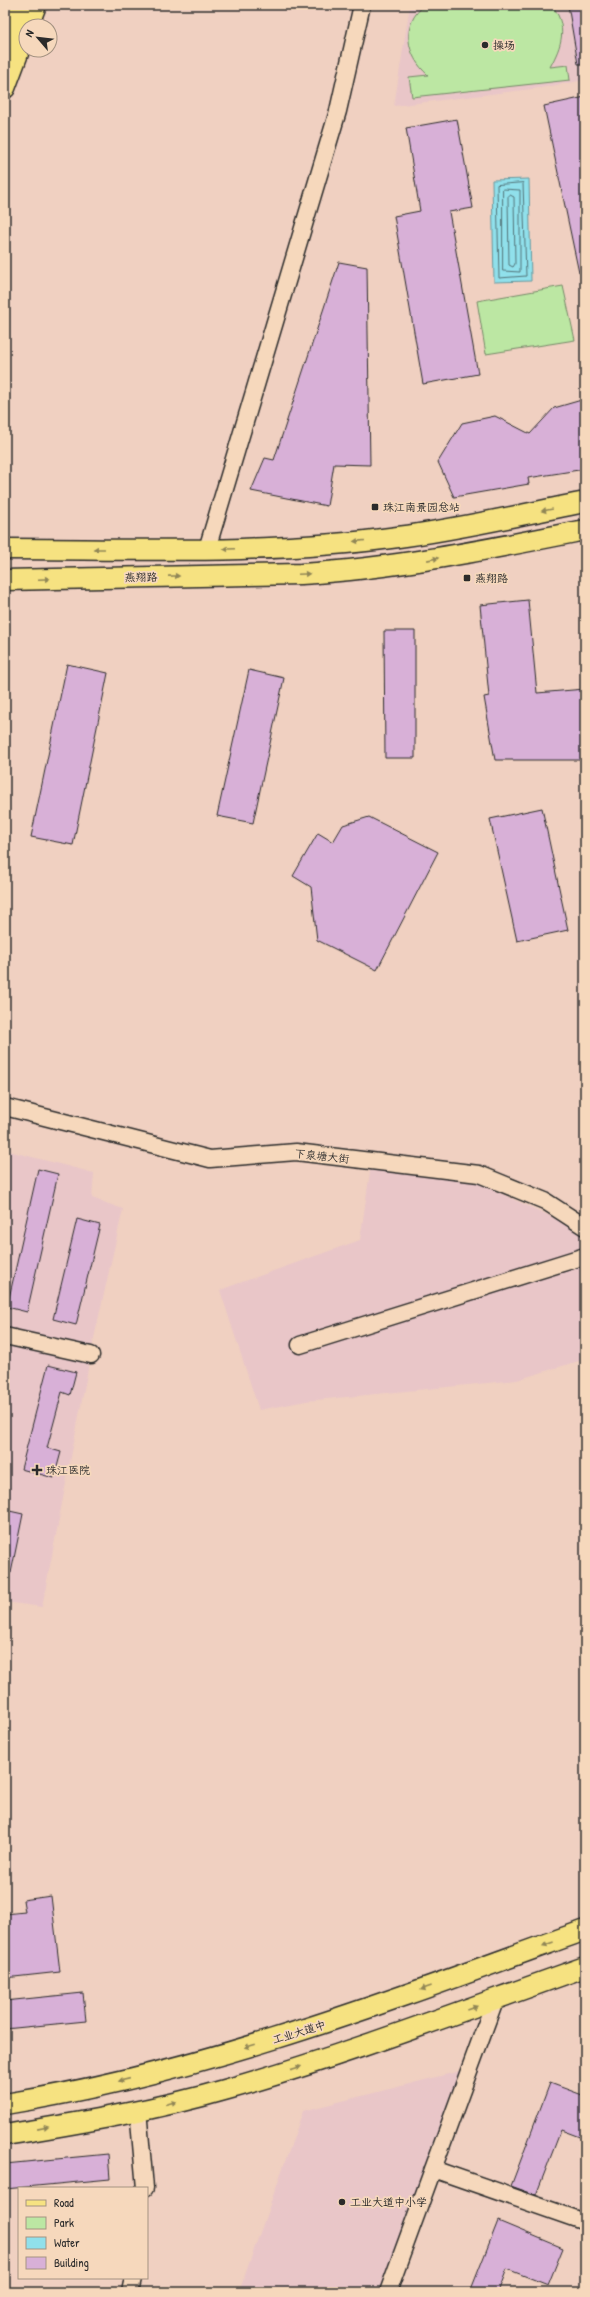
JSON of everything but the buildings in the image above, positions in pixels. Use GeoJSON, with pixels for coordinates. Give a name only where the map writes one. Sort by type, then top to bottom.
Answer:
{"type":"FeatureCollection","features":[{"type":"Feature","properties":{"kind":"main road"},"geometry":{"type":"LineString","coordinates":[[5,39],[17,5]]}},
{"type":"Feature","properties":{"kind":"main road"},"geometry":{"type":"LineString","coordinates":[[31,18],[36,5]]}},
{"type":"Feature","properties":{"kind":"main road"},"geometry":{"type":"LineString","coordinates":[[5,88],[18,53]]}},
{"type":"Feature","properties":{"kind":"main road"},"geometry":{"type":"LineString","coordinates":[[5,549],[207,550],[292,547],[398,537],[585,502]]}},
{"type":"Feature","properties":{"kind":"main road","name":"燕翔路"},"geometry":{"type":"LineString","coordinates":[[5,580],[301,574],[350,571],[413,563],[585,530]]}},
{"type":"Feature","properties":{"kind":"main road","name":"工业大道中"},"geometry":{"type":"LineString","coordinates":[[5,2104],[147,2075],[276,2039],[366,2010],[585,1930]]}},
{"type":"Feature","properties":{"kind":"main road"},"geometry":{"type":"LineString","coordinates":[[5,2135],[138,2110],[227,2089],[495,2000],[585,1967]]}},
{"type":"Feature","properties":{"kind":"street"},"geometry":{"type":"LineString","coordinates":[[207,550],[338,111],[362,5]]}},
{"type":"Feature","properties":{"kind":"street","name":"下泉塘大街"},"geometry":{"type":"LineString","coordinates":[[5,1107],[210,1159],[296,1152],[479,1174],[545,1201],[585,1227]]}},
{"type":"Feature","properties":{"kind":"street"},"geometry":{"type":"LineString","coordinates":[[300,1345],[585,1256]]}},
{"type":"Feature","properties":{"kind":"street"},"geometry":{"type":"LineString","coordinates":[[5,1336],[91,1355]]}},
{"type":"Feature","properties":{"kind":"street"},"geometry":{"type":"LineString","coordinates":[[388,2292],[495,2000]]}},
{"type":"Feature","properties":{"kind":"street"},"geometry":{"type":"LineString","coordinates":[[138,2110],[145,2187]]}},
{"type":"Feature","properties":{"kind":"street"},"geometry":{"type":"LineString","coordinates":[[433,2169],[585,2222]]}},
{"type":"Feature","properties":{"kind":"street"},"geometry":{"type":"LineString","coordinates":[[130,2292],[133,2279]]}},
{"type":"Feature","properties":{"kind":"shaded area","name":"操场"},"geometry":{"type":"Polygon","coordinates":[[[410,5],[585,5],[585,80],[540,88],[394,106],[410,5]]]}},
{"type":"Feature","properties":{"kind":"shaded area","name":"珠江医院"},"geometry":{"type":"Polygon","coordinates":[[[5,1150],[94,1173],[92,1198],[123,1209],[94,1338],[42,1607],[5,1602],[5,1150]]]}},
{"type":"Feature","properties":{"kind":"shaded area"},"geometry":{"type":"Polygon","coordinates":[[[371,1165],[462,1176],[572,1226],[585,1234],[585,1359],[517,1380],[306,1401],[259,1410],[220,1290],[360,1240],[371,1165]]]}},
{"type":"Feature","properties":{"kind":"shaded area","name":"工业大道中小学"},"geometry":{"type":"Polygon","coordinates":[[[460,2071],[379,2292],[239,2292],[303,2111],[460,2071]]]}},
{"type":"Feature","properties":{"kind":"green space","name":"操场"},"geometry":{"type":"Polygon","coordinates":[[[425,5],[552,5],[560,21],[562,36],[558,51],[550,67],[568,65],[570,80],[412,97],[409,77],[428,75],[415,59],[409,40],[409,30],[412,21],[425,5]]]}},
{"type":"Feature","properties":{"kind":"green space"},"geometry":{"type":"Polygon","coordinates":[[[563,286],[575,340],[486,354],[477,301],[563,286]]]}},
{"type":"Feature","properties":{"kind":"water"},"geometry":{"type":"Polygon","coordinates":[[[529,179],[531,281],[494,282],[492,180],[529,179]]]}},
{"type":"Feature","properties":{"kind":"place","name":"操场"},"geometry":{"type":"Point","coordinates":[485,45]}},
{"type":"Feature","properties":{"kind":"place","name":"珠江南景园总站"},"geometry":{"type":"Point","coordinates":[375,507]}},
{"type":"Feature","properties":{"kind":"place","name":"燕翔路"},"geometry":{"type":"Point","coordinates":[467,578]}},
{"type":"Feature","properties":{"kind":"place","name":"珠江医院"},"geometry":{"type":"Point","coordinates":[37,1470]}},
{"type":"Feature","properties":{"kind":"place","name":"工业大道中小学"},"geometry":{"type":"Point","coordinates":[342,2202]}}]}
